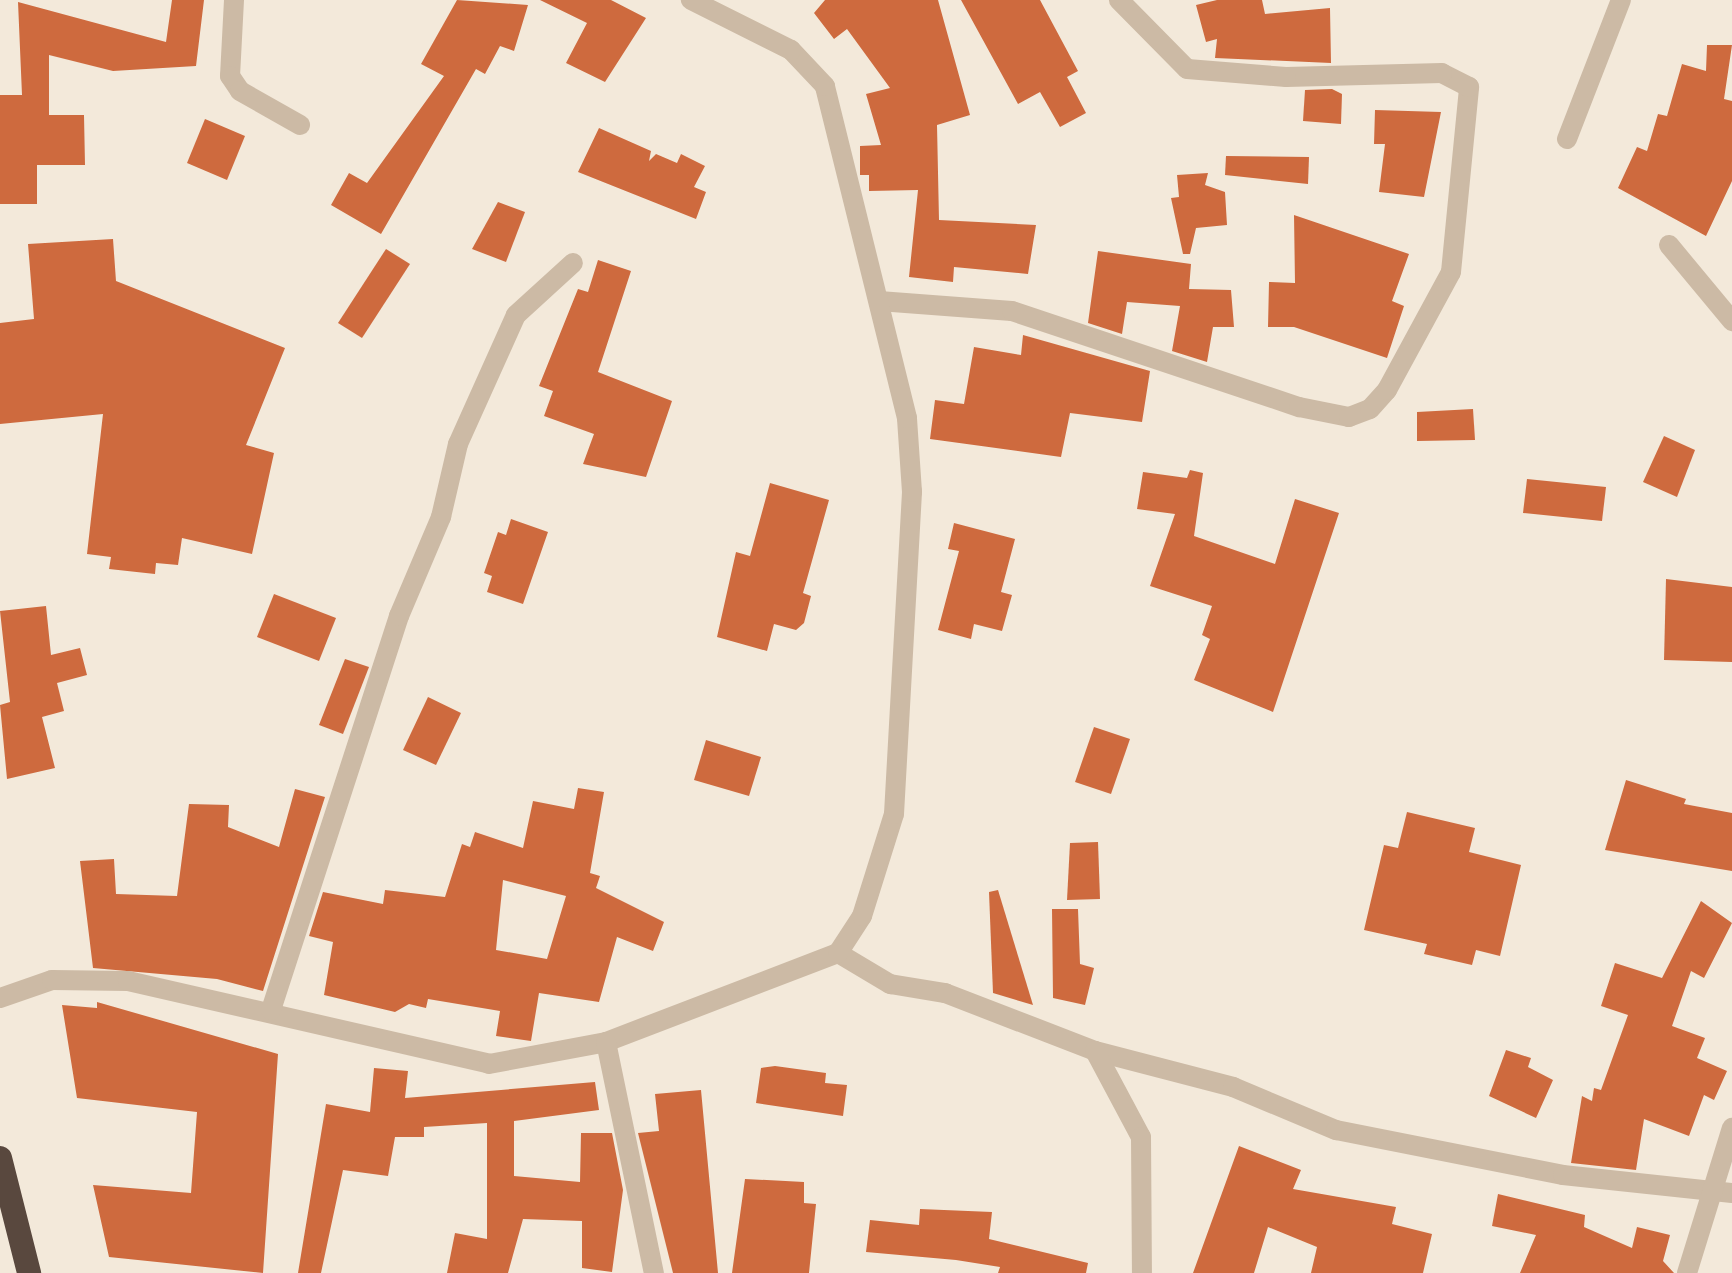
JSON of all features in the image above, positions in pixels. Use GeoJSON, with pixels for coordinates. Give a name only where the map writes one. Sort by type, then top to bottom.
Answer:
{"type":"FeatureCollection","features":[{"type":"Feature","properties":{"kind":"highway"},"geometry":{"type":"LineString","coordinates":[[0,1158],[29,1273]]}},
{"type":"Feature","properties":{"kind":"street"},"geometry":{"type":"LineString","coordinates":[[234,0],[230,76],[240,91],[300,125]]}},
{"type":"Feature","properties":{"kind":"street"},"geometry":{"type":"LineString","coordinates":[[0,998],[87,977],[271,1010],[489,1064],[606,1042],[838,953],[862,916],[882,859],[899,774],[912,492],[907,418],[836,122],[815,67],[756,27],[691,0]]}},
{"type":"Feature","properties":{"kind":"street"},"geometry":{"type":"LineString","coordinates":[[879,301],[1012,311],[1299,407],[1349,417],[1370,409],[1387,390],[1451,272],[1469,87],[1442,73],[1286,77],[1187,69],[1119,0]]}},
{"type":"Feature","properties":{"kind":"street"},"geometry":{"type":"LineString","coordinates":[[1567,139],[1621,0]]}},
{"type":"Feature","properties":{"kind":"street"},"geometry":{"type":"LineString","coordinates":[[1669,245],[1732,321]]}},
{"type":"Feature","properties":{"kind":"street"},"geometry":{"type":"LineString","coordinates":[[271,1010],[399,616],[441,517],[458,444],[516,315],[573,263]]}},
{"type":"Feature","properties":{"kind":"street"},"geometry":{"type":"LineString","coordinates":[[838,953],[890,984],[945,993],[1095,1051],[1233,1087],[1336,1130],[1408,1147],[1563,1175],[1708,1188],[1732,1193]]}},
{"type":"Feature","properties":{"kind":"street"},"geometry":{"type":"LineString","coordinates":[[606,1042],[654,1273]]}},
{"type":"Feature","properties":{"kind":"street"},"geometry":{"type":"LineString","coordinates":[[1095,1051],[1141,1137],[1142,1273]]}},
{"type":"Feature","properties":{"kind":"street"},"geometry":{"type":"LineString","coordinates":[[1687,1273],[1708,1188],[1732,1128]]}},
{"type":"Feature","properties":{"kind":"building"},"geometry":{"type":"Polygon","coordinates":[[[172,0],[204,0],[196,66],[113,71],[49,55],[49,115],[84,115],[85,165],[37,165],[37,204],[0,204],[0,95],[22,95],[18,2],[166,42],[172,0]]]}},
{"type":"Feature","properties":{"kind":"building"},"geometry":{"type":"Polygon","coordinates":[[[457,0],[528,5],[514,51],[500,46],[485,74],[476,69],[381,234],[331,205],[349,173],[367,183],[444,76],[421,64],[457,0]]]}},
{"type":"Feature","properties":{"kind":"building"},"geometry":{"type":"Polygon","coordinates":[[[540,0],[611,0],[646,18],[605,82],[566,63],[587,23],[540,0]]]}},
{"type":"Feature","properties":{"kind":"building"},"geometry":{"type":"Polygon","coordinates":[[[825,0],[938,0],[970,115],[937,125],[939,220],[1036,225],[1028,274],[954,267],[953,282],[909,277],[918,190],[869,191],[869,175],[860,175],[860,146],[881,145],[866,94],[890,88],[847,29],[834,39],[814,13],[825,0]]]}},
{"type":"Feature","properties":{"kind":"building"},"geometry":{"type":"Polygon","coordinates":[[[961,0],[1040,0],[1078,71],[1067,77],[1086,113],[1060,127],[1040,92],[1018,104],[961,0]]]}},
{"type":"Feature","properties":{"kind":"building"},"geometry":{"type":"Polygon","coordinates":[[[1217,0],[1262,0],[1265,14],[1330,8],[1331,63],[1215,58],[1217,39],[1206,42],[1196,5],[1217,0]]]}},
{"type":"Feature","properties":{"kind":"building"},"geometry":{"type":"Polygon","coordinates":[[[1707,45],[1732,45],[1724,99],[1732,101],[1732,181],[1706,236],[1618,188],[1637,147],[1647,151],[1658,114],[1667,116],[1682,64],[1706,71],[1707,45]]]}},
{"type":"Feature","properties":{"kind":"building"},"geometry":{"type":"Polygon","coordinates":[[[1332,89],[1342,94],[1341,124],[1303,121],[1305,90],[1332,89]]]}},
{"type":"Feature","properties":{"kind":"building"},"geometry":{"type":"Polygon","coordinates":[[[1375,110],[1441,112],[1424,197],[1379,192],[1385,144],[1374,144],[1375,110]]]}},
{"type":"Feature","properties":{"kind":"building"},"geometry":{"type":"Polygon","coordinates":[[[205,119],[245,136],[227,180],[187,163],[205,119]]]}},
{"type":"Feature","properties":{"kind":"building"},"geometry":{"type":"Polygon","coordinates":[[[599,128],[651,151],[649,161],[656,154],[677,163],[681,154],[705,166],[694,187],[706,192],[696,219],[578,172],[599,128]]]}},
{"type":"Feature","properties":{"kind":"building"},"geometry":{"type":"Polygon","coordinates":[[[1226,156],[1309,157],[1308,184],[1225,175],[1226,156]]]}},
{"type":"Feature","properties":{"kind":"building"},"geometry":{"type":"Polygon","coordinates":[[[1208,173],[1205,185],[1225,192],[1227,225],[1196,228],[1190,254],[1183,254],[1171,198],[1179,197],[1177,175],[1208,173]]]}},
{"type":"Feature","properties":{"kind":"building"},"geometry":{"type":"Polygon","coordinates":[[[498,202],[525,212],[506,262],[472,249],[498,202]]]}},
{"type":"Feature","properties":{"kind":"building"},"geometry":{"type":"Polygon","coordinates":[[[1294,215],[1409,254],[1392,301],[1404,306],[1387,358],[1294,327],[1268,327],[1269,282],[1295,283],[1294,215]]]}},
{"type":"Feature","properties":{"kind":"building"},"geometry":{"type":"Polygon","coordinates":[[[113,239],[116,281],[285,348],[246,445],[274,453],[252,554],[182,538],[178,565],[156,563],[155,574],[109,569],[111,557],[87,554],[103,414],[0,424],[0,323],[34,319],[28,244],[113,239]]]}},
{"type":"Feature","properties":{"kind":"building"},"geometry":{"type":"Polygon","coordinates":[[[386,249],[410,264],[362,338],[338,323],[386,249]]]}},
{"type":"Feature","properties":{"kind":"building"},"geometry":{"type":"Polygon","coordinates":[[[1098,251],[1191,264],[1189,289],[1231,290],[1234,327],[1213,327],[1207,362],[1172,351],[1180,306],[1127,302],[1122,334],[1088,323],[1098,251]]]}},
{"type":"Feature","properties":{"kind":"building"},"geometry":{"type":"Polygon","coordinates":[[[598,260],[631,271],[598,372],[672,401],[646,477],[583,464],[594,434],[544,416],[553,391],[539,386],[578,289],[588,292],[598,260]]]}},
{"type":"Feature","properties":{"kind":"building"},"geometry":{"type":"Polygon","coordinates":[[[1023,335],[1150,371],[1142,422],[1070,413],[1061,457],[930,439],[935,400],[964,404],[974,347],[1021,355],[1023,335]]]}},
{"type":"Feature","properties":{"kind":"building"},"geometry":{"type":"Polygon","coordinates":[[[1473,409],[1475,440],[1417,441],[1417,412],[1473,409]]]}},
{"type":"Feature","properties":{"kind":"building"},"geometry":{"type":"Polygon","coordinates":[[[1664,436],[1695,450],[1677,497],[1643,482],[1664,436]]]}},
{"type":"Feature","properties":{"kind":"building"},"geometry":{"type":"Polygon","coordinates":[[[1190,470],[1203,473],[1194,536],[1275,564],[1295,499],[1339,513],[1273,712],[1194,680],[1210,639],[1202,635],[1212,606],[1150,586],[1175,514],[1137,509],[1143,472],[1187,478],[1190,470]]]}},
{"type":"Feature","properties":{"kind":"building"},"geometry":{"type":"Polygon","coordinates":[[[1527,479],[1606,487],[1602,521],[1523,513],[1527,479]]]}},
{"type":"Feature","properties":{"kind":"building"},"geometry":{"type":"Polygon","coordinates":[[[770,483],[829,500],[803,593],[811,596],[804,623],[796,630],[774,624],[767,651],[717,637],[736,552],[750,556],[770,483]]]}},
{"type":"Feature","properties":{"kind":"building"},"geometry":{"type":"Polygon","coordinates":[[[511,519],[548,532],[523,604],[487,592],[492,576],[484,573],[498,532],[506,535],[511,519]]]}},
{"type":"Feature","properties":{"kind":"building"},"geometry":{"type":"Polygon","coordinates":[[[954,523],[1015,539],[1001,592],[1012,595],[1002,631],[974,624],[971,639],[938,630],[959,551],[948,549],[954,523]]]}},
{"type":"Feature","properties":{"kind":"building"},"geometry":{"type":"Polygon","coordinates":[[[1666,579],[1732,587],[1732,662],[1664,660],[1666,579]]]}},
{"type":"Feature","properties":{"kind":"building"},"geometry":{"type":"Polygon","coordinates":[[[274,594],[336,618],[319,661],[257,637],[274,594]]]}},
{"type":"Feature","properties":{"kind":"building"},"geometry":{"type":"Polygon","coordinates":[[[46,606],[51,655],[80,648],[87,675],[57,683],[64,711],[42,717],[55,768],[7,779],[0,705],[10,702],[0,611],[46,606]]]}},
{"type":"Feature","properties":{"kind":"building"},"geometry":{"type":"Polygon","coordinates":[[[345,659],[369,667],[343,734],[319,725],[345,659]]]}},
{"type":"Feature","properties":{"kind":"building"},"geometry":{"type":"Polygon","coordinates":[[[428,697],[461,713],[436,765],[403,750],[428,697]]]}},
{"type":"Feature","properties":{"kind":"building"},"geometry":{"type":"Polygon","coordinates":[[[1094,727],[1130,739],[1111,794],[1075,782],[1094,727]]]}},
{"type":"Feature","properties":{"kind":"building"},"geometry":{"type":"Polygon","coordinates":[[[706,740],[761,757],[749,796],[694,780],[706,740]]]}},
{"type":"Feature","properties":{"kind":"building"},"geometry":{"type":"Polygon","coordinates":[[[1626,780],[1686,799],[1684,804],[1732,813],[1732,871],[1605,850],[1626,780]]]}},
{"type":"Feature","properties":{"kind":"building"},"geometry":{"type":"Polygon","coordinates":[[[578,788],[604,792],[590,873],[600,876],[596,888],[664,922],[653,951],[617,937],[599,1002],[539,993],[531,1041],[496,1036],[500,1011],[428,999],[426,1008],[409,1004],[395,1012],[324,995],[333,942],[309,936],[323,892],[383,904],[385,890],[445,897],[462,844],[470,847],[475,832],[523,848],[533,801],[574,809],[578,788]],[[503,880],[496,950],[547,959],[566,896],[503,880]]]}},
{"type":"Feature","properties":{"kind":"building"},"geometry":{"type":"Polygon","coordinates":[[[295,789],[325,797],[263,991],[217,979],[93,968],[80,861],[114,859],[116,894],[177,896],[189,804],[229,805],[228,827],[279,847],[295,789]]]}},
{"type":"Feature","properties":{"kind":"building"},"geometry":{"type":"Polygon","coordinates":[[[1407,812],[1475,828],[1469,852],[1521,865],[1500,956],[1476,950],[1472,965],[1424,954],[1427,944],[1364,930],[1384,845],[1398,848],[1407,812]]]}},
{"type":"Feature","properties":{"kind":"building"},"geometry":{"type":"Polygon","coordinates":[[[1098,842],[1100,899],[1067,900],[1070,843],[1098,842]]]}},
{"type":"Feature","properties":{"kind":"building"},"geometry":{"type":"Polygon","coordinates":[[[998,890],[1033,1005],[993,993],[989,892],[998,890]]]}},
{"type":"Feature","properties":{"kind":"building"},"geometry":{"type":"Polygon","coordinates":[[[1701,901],[1732,923],[1704,978],[1691,971],[1672,1026],[1705,1038],[1697,1058],[1727,1071],[1714,1100],[1704,1095],[1689,1136],[1644,1119],[1636,1170],[1571,1163],[1582,1096],[1592,1101],[1594,1088],[1601,1090],[1628,1015],[1601,1006],[1615,963],[1662,978],[1701,901]]]}},
{"type":"Feature","properties":{"kind":"building"},"geometry":{"type":"Polygon","coordinates":[[[1052,909],[1078,909],[1080,964],[1094,968],[1085,1005],[1053,998],[1052,909]]]}},
{"type":"Feature","properties":{"kind":"building"},"geometry":{"type":"Polygon","coordinates":[[[97,1002],[278,1054],[263,1273],[109,1257],[93,1185],[191,1193],[197,1112],[77,1098],[62,1005],[97,1008],[97,1002]]]}},
{"type":"Feature","properties":{"kind":"building"},"geometry":{"type":"Polygon","coordinates":[[[1506,1050],[1531,1058],[1528,1067],[1553,1080],[1536,1118],[1489,1096],[1506,1050]]]}},
{"type":"Feature","properties":{"kind":"building"},"geometry":{"type":"Polygon","coordinates":[[[775,1066],[826,1073],[825,1083],[847,1085],[843,1116],[756,1103],[761,1068],[775,1066]]]}},
{"type":"Feature","properties":{"kind":"building"},"geometry":{"type":"Polygon","coordinates":[[[374,1068],[408,1071],[405,1098],[595,1082],[599,1110],[514,1121],[514,1176],[580,1182],[581,1133],[612,1133],[623,1190],[612,1272],[582,1268],[582,1221],[523,1219],[508,1273],[447,1273],[455,1233],[487,1239],[487,1123],[424,1127],[424,1137],[395,1137],[388,1176],[343,1170],[321,1273],[298,1273],[326,1104],[370,1112],[374,1068]]]}},
{"type":"Feature","properties":{"kind":"building"},"geometry":{"type":"Polygon","coordinates":[[[701,1090],[718,1273],[673,1273],[638,1133],[659,1131],[655,1094],[701,1090]]]}},
{"type":"Feature","properties":{"kind":"building"},"geometry":{"type":"Polygon","coordinates":[[[1239,1146],[1301,1170],[1293,1189],[1396,1207],[1392,1224],[1432,1234],[1423,1273],[1311,1273],[1317,1247],[1268,1227],[1254,1273],[1193,1273],[1239,1146]]]}},
{"type":"Feature","properties":{"kind":"building"},"geometry":{"type":"Polygon","coordinates":[[[745,1179],[804,1182],[804,1203],[816,1204],[809,1273],[732,1273],[745,1179]]]}},
{"type":"Feature","properties":{"kind":"building"},"geometry":{"type":"Polygon","coordinates":[[[1498,1194],[1585,1215],[1584,1227],[1632,1248],[1637,1227],[1670,1235],[1663,1261],[1674,1273],[1520,1273],[1536,1235],[1492,1226],[1498,1194]]]}},
{"type":"Feature","properties":{"kind":"building"},"geometry":{"type":"Polygon","coordinates":[[[920,1209],[992,1212],[989,1239],[1088,1263],[1086,1273],[998,1273],[1000,1267],[866,1252],[870,1220],[919,1225],[920,1209]]]}}]}
